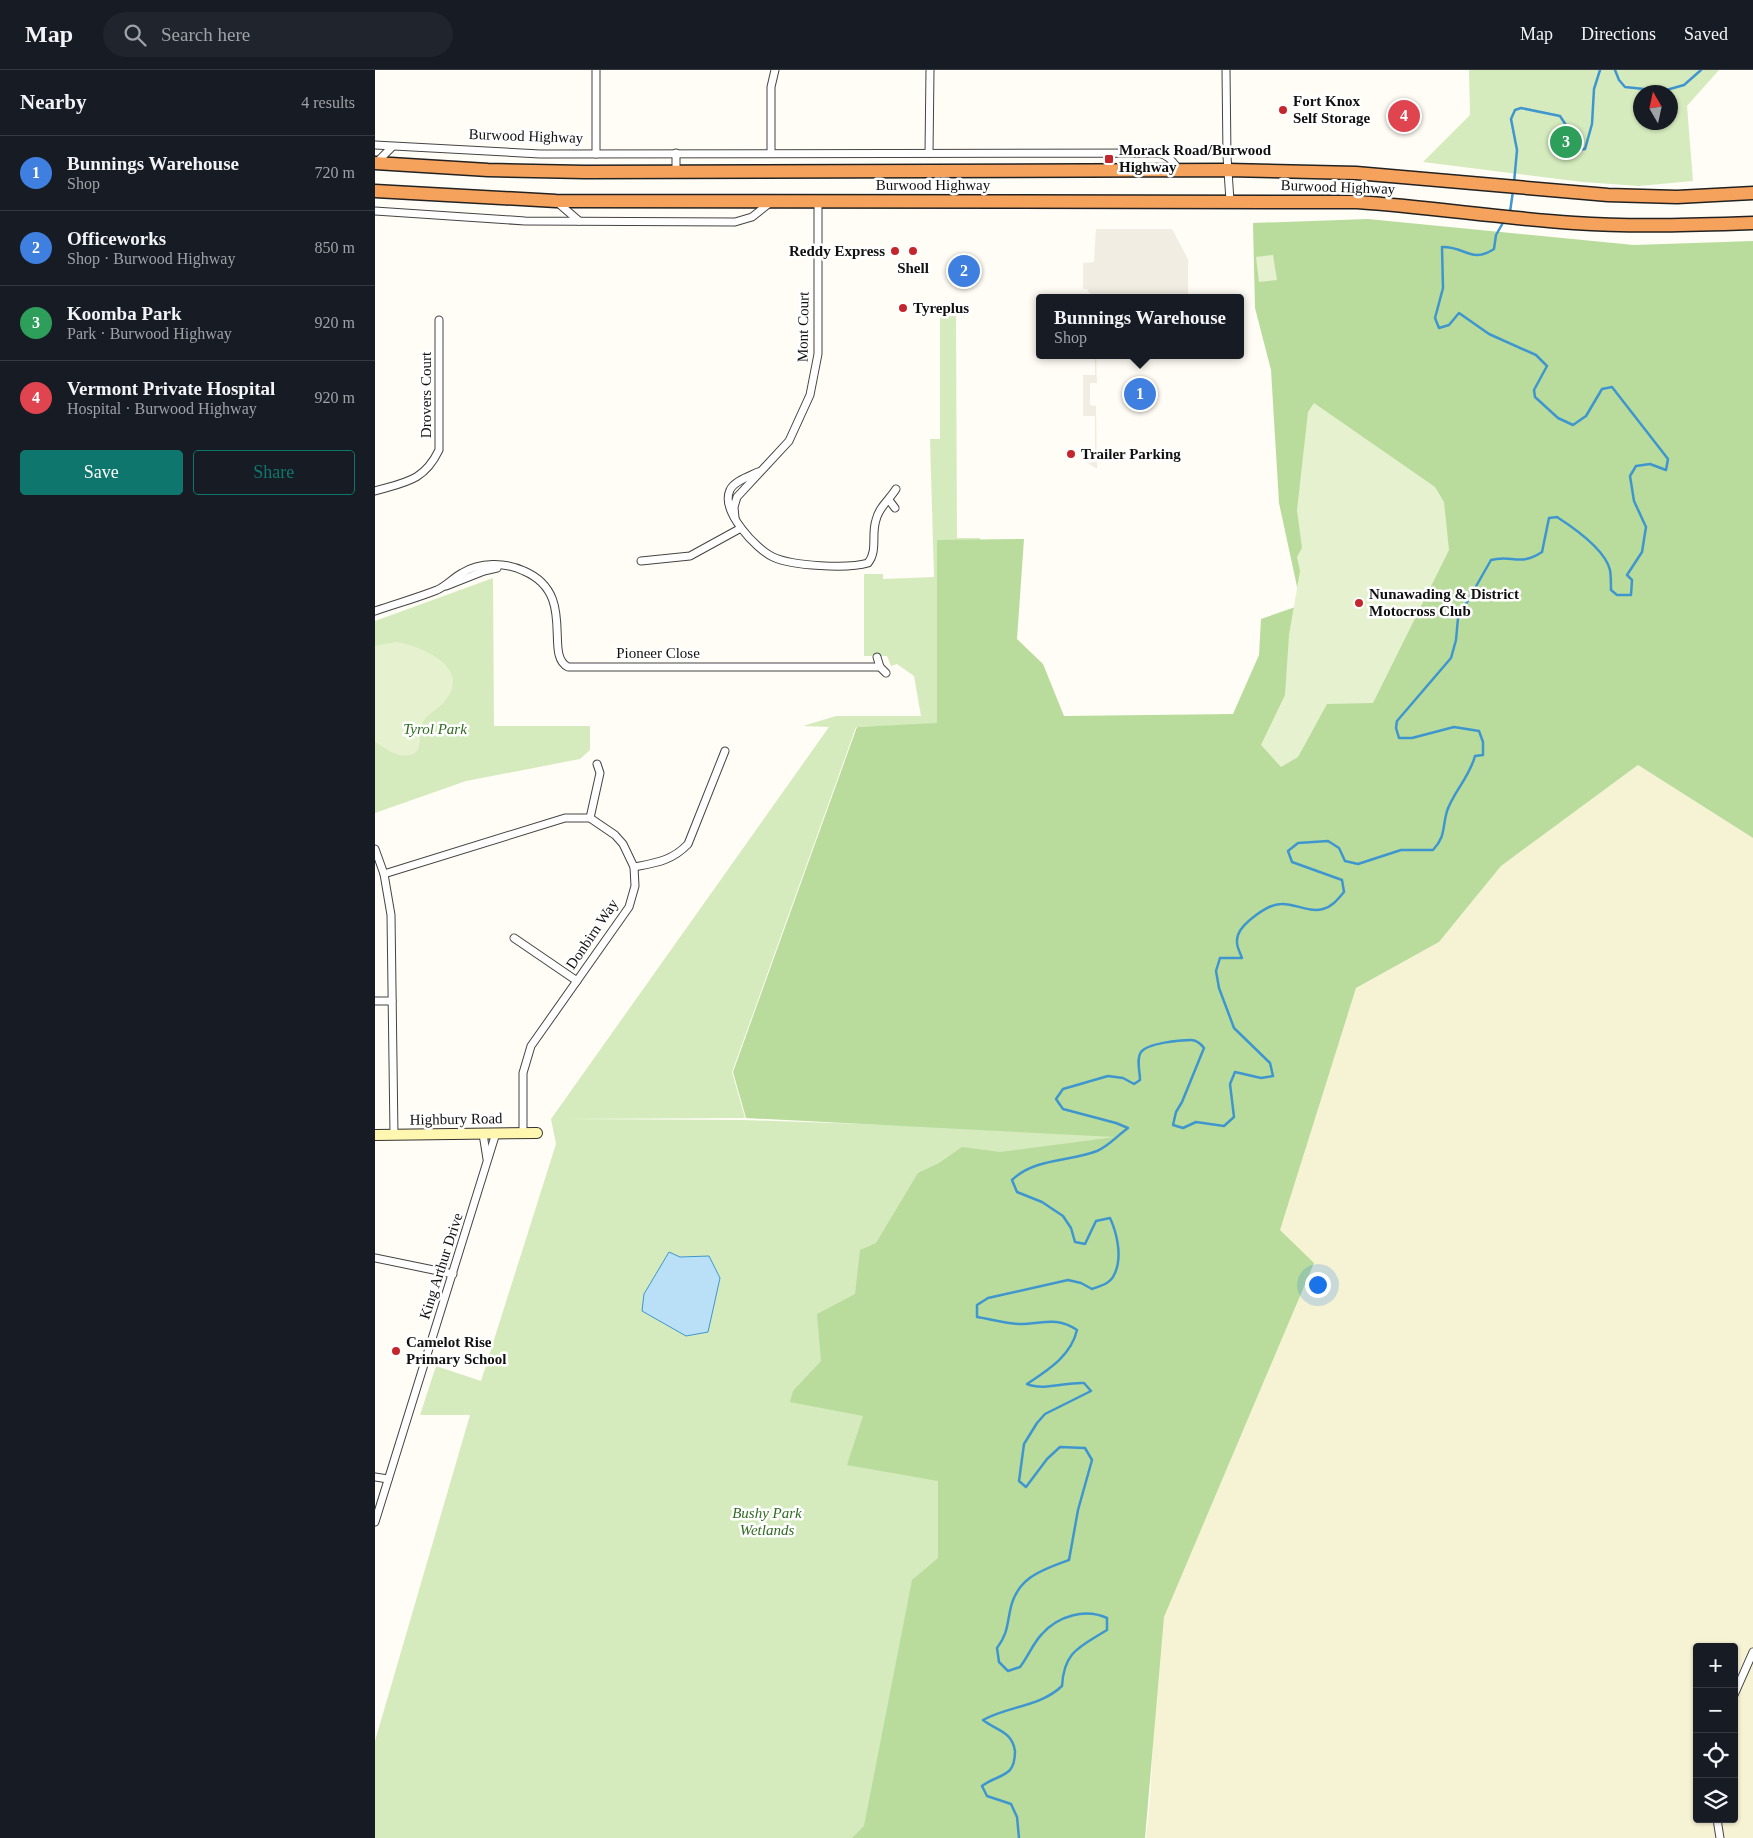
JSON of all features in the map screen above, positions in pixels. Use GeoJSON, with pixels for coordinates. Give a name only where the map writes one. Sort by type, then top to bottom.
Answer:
{"type":"FeatureCollection","features":[{"type":"Feature","properties":{"kind":"highway","name":"Burwood Highway"},"geometry":{"type":"LineString","coordinates":[[375,164],[489,170],[676,172],[1228,170],[1356,173],[1546,191],[1645,196],[1753,193]]}},
{"type":"Feature","properties":{"kind":"highway","name":"Burwood Highway"},"geometry":{"type":"LineString","coordinates":[[375,191],[556,201],[1357,202],[1620,225],[1686,226],[1753,223]]}},
{"type":"Feature","properties":{"kind":"main road","name":"Highbury Road"},"geometry":{"type":"LineString","coordinates":[[375,1135],[537,1133]]}},
{"type":"Feature","properties":{"kind":"street"},"geometry":{"type":"LineString","coordinates":[[596,70],[596,154]]}},
{"type":"Feature","properties":{"kind":"street"},"geometry":{"type":"LineString","coordinates":[[771,153],[771,87],[775,70]]}},
{"type":"Feature","properties":{"kind":"street"},"geometry":{"type":"LineString","coordinates":[[929,153],[930,70]]}},
{"type":"Feature","properties":{"kind":"street"},"geometry":{"type":"LineString","coordinates":[[1226,70],[1228,170],[1231,201]]}},
{"type":"Feature","properties":{"kind":"street","name":"Burwood Highway"},"geometry":{"type":"LineString","coordinates":[[375,146],[522,153],[596,154],[1158,153],[1164,154],[1172,160],[1179,170]]}},
{"type":"Feature","properties":{"kind":"street"},"geometry":{"type":"LineString","coordinates":[[375,164],[392,146]]}},
{"type":"Feature","properties":{"kind":"street"},"geometry":{"type":"LineString","coordinates":[[676,153],[676,172]]}},
{"type":"Feature","properties":{"kind":"street"},"geometry":{"type":"LineString","coordinates":[[556,201],[579,221]]}},
{"type":"Feature","properties":{"kind":"street"},"geometry":{"type":"LineString","coordinates":[[375,211],[510,220],[735,222],[751,217],[771,201]]}},
{"type":"Feature","properties":{"kind":"street","name":"Mont Court"},"geometry":{"type":"LineString","coordinates":[[818,202],[818,354],[810,395],[789,441],[765,468],[733,486],[730,490],[729,501],[741,528],[759,548],[772,557],[783,561],[808,564],[862,565],[868,563],[873,556],[875,521],[883,506],[896,489]]}},
{"type":"Feature","properties":{"kind":"street","name":"Drovers Court"},"geometry":{"type":"LineString","coordinates":[[375,491],[418,478],[431,466],[439,450],[439,320]]}},
{"type":"Feature","properties":{"kind":"street"},"geometry":{"type":"LineString","coordinates":[[889,500],[895,508]]}},
{"type":"Feature","properties":{"kind":"street"},"geometry":{"type":"LineString","coordinates":[[641,561],[690,556],[741,528]]}},
{"type":"Feature","properties":{"kind":"street","name":"Pioneer Close"},"geometry":{"type":"LineString","coordinates":[[375,611],[443,587],[464,572],[477,566],[507,566],[534,575],[542,581],[551,594],[557,612],[558,656],[561,662],[568,667],[880,667]]}},
{"type":"Feature","properties":{"kind":"street"},"geometry":{"type":"LineString","coordinates":[[877,656],[880,667],[886,673]]}},
{"type":"Feature","properties":{"kind":"street"},"geometry":{"type":"LineString","coordinates":[[634,867],[667,860],[679,854],[688,844],[725,752]]}},
{"type":"Feature","properties":{"kind":"street"},"geometry":{"type":"LineString","coordinates":[[384,874],[565,818],[590,818],[600,773],[597,764]]}},
{"type":"Feature","properties":{"kind":"street","name":"Donbirn Way"},"geometry":{"type":"LineString","coordinates":[[523,1133],[523,1073],[525,1058],[531,1046],[629,908],[635,886],[634,867],[623,844],[615,835],[590,818]]}},
{"type":"Feature","properties":{"kind":"street"},"geometry":{"type":"LineString","coordinates":[[375,849],[384,874],[391,915],[394,1135]]}},
{"type":"Feature","properties":{"kind":"street"},"geometry":{"type":"LineString","coordinates":[[514,938],[577,981]]}},
{"type":"Feature","properties":{"kind":"street"},"geometry":{"type":"LineString","coordinates":[[375,1001],[392,1001]]}},
{"type":"Feature","properties":{"kind":"street","name":"King Arthur Drive"},"geometry":{"type":"LineString","coordinates":[[375,1522],[496,1133]]}},
{"type":"Feature","properties":{"kind":"street","name":"King Arthur Drive"},"geometry":{"type":"LineString","coordinates":[[483,1134],[488,1161]]}},
{"type":"Feature","properties":{"kind":"street"},"geometry":{"type":"LineString","coordinates":[[375,1258],[453,1274]]}},
{"type":"Feature","properties":{"kind":"street"},"geometry":{"type":"LineString","coordinates":[[375,1477],[388,1479]]}},
{"type":"Feature","properties":{"kind":"street"},"geometry":{"type":"LineString","coordinates":[[1737,1688],[1753,1652]]}},
{"type":"Feature","properties":{"kind":"street"},"geometry":{"type":"LineString","coordinates":[[1718,1823],[1720,1838]]}},
{"type":"Feature","properties":{"kind":"shaded area"},"geometry":{"type":"Polygon","coordinates":[[[1096,229],[1172,229],[1188,259],[1188,294],[1089,293],[1087,289],[1083,289],[1083,263],[1094,262],[1096,229]]]}},
{"type":"Feature","properties":{"kind":"shaded area"},"geometry":{"type":"Polygon","coordinates":[[[1096,359],[1097,383],[1090,383],[1090,405],[1096,406],[1097,469],[1088,463],[1095,462],[1095,416],[1083,416],[1083,375],[1095,375],[1096,359]]]}},
{"type":"Feature","properties":{"kind":"shaded area"},"geometry":{"type":"Polygon","coordinates":[[[1638,765],[1753,838],[1753,1838],[1146,1838],[1150,1798],[1159,1629],[1279,1230],[1356,988],[1439,942],[1501,866],[1638,765]]]}},
{"type":"Feature","properties":{"kind":"green space"},"geometry":{"type":"Polygon","coordinates":[[[1469,70],[1719,70],[1687,106],[1693,181],[1639,186],[1583,182],[1423,162],[1470,115],[1469,70]]]}},
{"type":"Feature","properties":{"kind":"green space"},"geometry":{"type":"Polygon","coordinates":[[[1368,219],[1634,245],[1753,241],[1753,838],[1638,765],[1501,866],[1439,942],[1356,988],[1280,1230],[1314,1263],[1164,1617],[1145,1838],[852,1838],[864,1826],[912,1580],[938,1558],[938,1481],[847,1465],[863,1416],[790,1402],[793,1391],[821,1361],[817,1314],[855,1294],[860,1250],[876,1243],[918,1173],[939,1163],[962,1147],[1000,1152],[1115,1137],[746,1118],[733,1072],[857,727],[937,723],[937,540],[1024,539],[1017,639],[1043,664],[1064,716],[1233,714],[1259,655],[1261,619],[1301,605],[1279,503],[1271,370],[1255,308],[1253,223],[1368,219]]]}},
{"type":"Feature","properties":{"kind":"green space"},"geometry":{"type":"Polygon","coordinates":[[[1273,255],[1277,280],[1259,282],[1256,257],[1273,255]]]}},
{"type":"Feature","properties":{"kind":"green space","name":"Bushy Park Wetlands"},"geometry":{"type":"Polygon","coordinates":[[[940,316],[956,316],[957,538],[980,538],[980,540],[937,540],[937,724],[856,727],[732,1072],[745,1118],[565,1119],[745,1120],[1118,1133],[1014,1838],[375,1838],[375,1741],[470,1415],[420,1415],[436,1366],[481,1381],[556,1144],[551,1119],[829,727],[803,726],[836,716],[921,716],[914,676],[897,664],[891,666],[887,656],[864,656],[864,574],[883,574],[883,579],[934,577],[930,439],[940,439],[940,316]]]}},
{"type":"Feature","properties":{"kind":"green space","name":"Nunawading & District Motocross Club"},"geometry":{"type":"Polygon","coordinates":[[[1314,403],[1435,487],[1444,502],[1449,550],[1373,703],[1327,704],[1298,757],[1281,767],[1261,745],[1285,695],[1289,635],[1300,571],[1297,557],[1302,548],[1297,510],[1308,412],[1314,403]]]}},
{"type":"Feature","properties":{"kind":"green space","name":"Tyrol Park"},"geometry":{"type":"Polygon","coordinates":[[[493,578],[494,726],[590,726],[590,750],[580,759],[466,781],[375,813],[375,621],[493,578]]]}},
{"type":"Feature","properties":{"kind":"green space"},"geometry":{"type":"Polygon","coordinates":[[[396,642],[419,648],[430,654],[449,669],[453,678],[452,689],[445,701],[429,715],[421,726],[420,743],[417,751],[405,756],[391,752],[375,742],[375,646],[396,642]]]}},
{"type":"Feature","properties":{"kind":"water"},"geometry":{"type":"Polygon","coordinates":[[[669,1252],[680,1257],[709,1256],[720,1278],[708,1332],[686,1336],[642,1311],[644,1294],[669,1252]]]}},
{"type":"Feature","properties":{"kind":"waterway"},"geometry":{"type":"LineString","coordinates":[[1514,183],[1517,150],[1511,119],[1515,110],[1521,108],[1560,116],[1573,136],[1575,150],[1585,149],[1592,124],[1594,89],[1600,70]]}},
{"type":"Feature","properties":{"kind":"waterway"},"geometry":{"type":"LineString","coordinates":[[1615,70],[1619,80],[1625,87],[1663,91],[1684,85],[1701,70]]}},
{"type":"Feature","properties":{"kind":"waterway"},"geometry":{"type":"LineString","coordinates":[[1510,212],[1513,191]]}},
{"type":"Feature","properties":{"kind":"waterway"},"geometry":{"type":"LineString","coordinates":[[1019,1838],[1017,1817],[1011,1804],[987,1796],[982,1786],[1010,1770],[1015,1751],[1013,1744],[1007,1735],[983,1720],[1034,1702],[1053,1693],[1062,1686],[1066,1665],[1075,1651],[1107,1630],[1107,1618],[1099,1615],[1081,1614],[1064,1618],[1042,1634],[1020,1667],[1008,1671],[999,1662],[997,1648],[1005,1635],[1013,1600],[1018,1591],[1031,1577],[1069,1560],[1078,1510],[1092,1460],[1085,1448],[1060,1447],[1047,1459],[1026,1487],[1019,1481],[1024,1444],[1045,1414],[1091,1391],[1084,1383],[1040,1387],[1027,1384],[1050,1368],[1064,1355],[1070,1347],[1077,1330],[1056,1322],[1015,1324],[977,1317],[977,1305],[988,1298],[1068,1280],[1081,1283],[1092,1289],[1098,1287],[1107,1283],[1112,1278],[1117,1268],[1119,1253],[1117,1238],[1110,1218],[1096,1221],[1085,1244],[1075,1242],[1071,1228],[1063,1216],[1042,1202],[1017,1192],[1012,1180],[1021,1173],[1041,1164],[1097,1151],[1128,1128],[1063,1109],[1056,1099],[1063,1089],[1108,1076],[1123,1078],[1134,1084],[1140,1080],[1138,1062],[1141,1052],[1150,1046],[1172,1041],[1191,1040],[1198,1042],[1204,1048],[1176,1112],[1173,1125],[1183,1128],[1196,1122],[1224,1126],[1234,1117],[1230,1084],[1235,1072],[1261,1078],[1273,1076],[1270,1063],[1234,1028],[1219,988],[1216,971],[1220,958],[1242,958],[1237,944],[1240,930],[1250,920],[1269,907],[1281,904],[1312,910],[1323,909],[1332,905],[1344,892],[1342,880],[1292,862],[1288,851],[1298,843],[1328,841],[1339,848],[1345,861],[1358,864],[1401,850],[1433,850],[1437,845],[1442,836],[1450,804],[1469,771],[1475,756],[1483,755],[1483,742],[1479,731],[1454,727],[1412,738],[1399,738],[1396,728],[1397,721],[1451,658],[1456,640],[1458,618],[1491,560],[1505,558],[1521,560],[1542,552],[1549,518],[1557,517],[1588,540],[1602,554],[1610,570],[1611,590],[1617,595],[1631,595],[1632,580],[1627,575],[1642,552],[1646,527],[1634,501],[1630,476],[1636,466],[1650,464],[1666,470],[1668,459],[1612,387],[1602,389],[1586,416],[1573,425],[1558,418],[1535,397],[1534,390],[1547,366],[1536,355],[1489,334],[1459,313],[1449,325],[1439,328],[1435,318],[1443,288],[1442,247],[1450,247],[1474,255],[1486,253],[1494,249],[1496,235],[1504,221]]}},
{"type":"Feature","properties":{"kind":"place","name":"Fort Knox Self Storage"},"geometry":{"type":"Point","coordinates":[1283,110]}},
{"type":"Feature","properties":{"kind":"place","name":"Vermont Private Hospital"},"geometry":{"type":"Point","coordinates":[1404,116]}},
{"type":"Feature","properties":{"kind":"place","name":"Koomba Park"},"geometry":{"type":"Point","coordinates":[1566,142]}},
{"type":"Feature","properties":{"kind":"place","name":"Morack Road/Burwood Highway"},"geometry":{"type":"Point","coordinates":[1109,159]}},
{"type":"Feature","properties":{"kind":"place","name":"Reddy Express"},"geometry":{"type":"Point","coordinates":[895,251]}},
{"type":"Feature","properties":{"kind":"place","name":"Shell"},"geometry":{"type":"Point","coordinates":[913,251]}},
{"type":"Feature","properties":{"kind":"place","name":"Officeworks"},"geometry":{"type":"Point","coordinates":[964,271]}},
{"type":"Feature","properties":{"kind":"place","name":"Tyreplus"},"geometry":{"type":"Point","coordinates":[903,308]}},
{"type":"Feature","properties":{"kind":"place","name":"Bunnings Warehouse"},"geometry":{"type":"Point","coordinates":[1140,394]}},
{"type":"Feature","properties":{"kind":"place","name":"Trailer Parking"},"geometry":{"type":"Point","coordinates":[1071,454]}},
{"type":"Feature","properties":{"kind":"place","name":"Nunawading & District Motocross Club"},"geometry":{"type":"Point","coordinates":[1359,603]}},
{"type":"Feature","properties":{"kind":"place","name":"Camelot Rise Primary School"},"geometry":{"type":"Point","coordinates":[396,1351]}}]}
